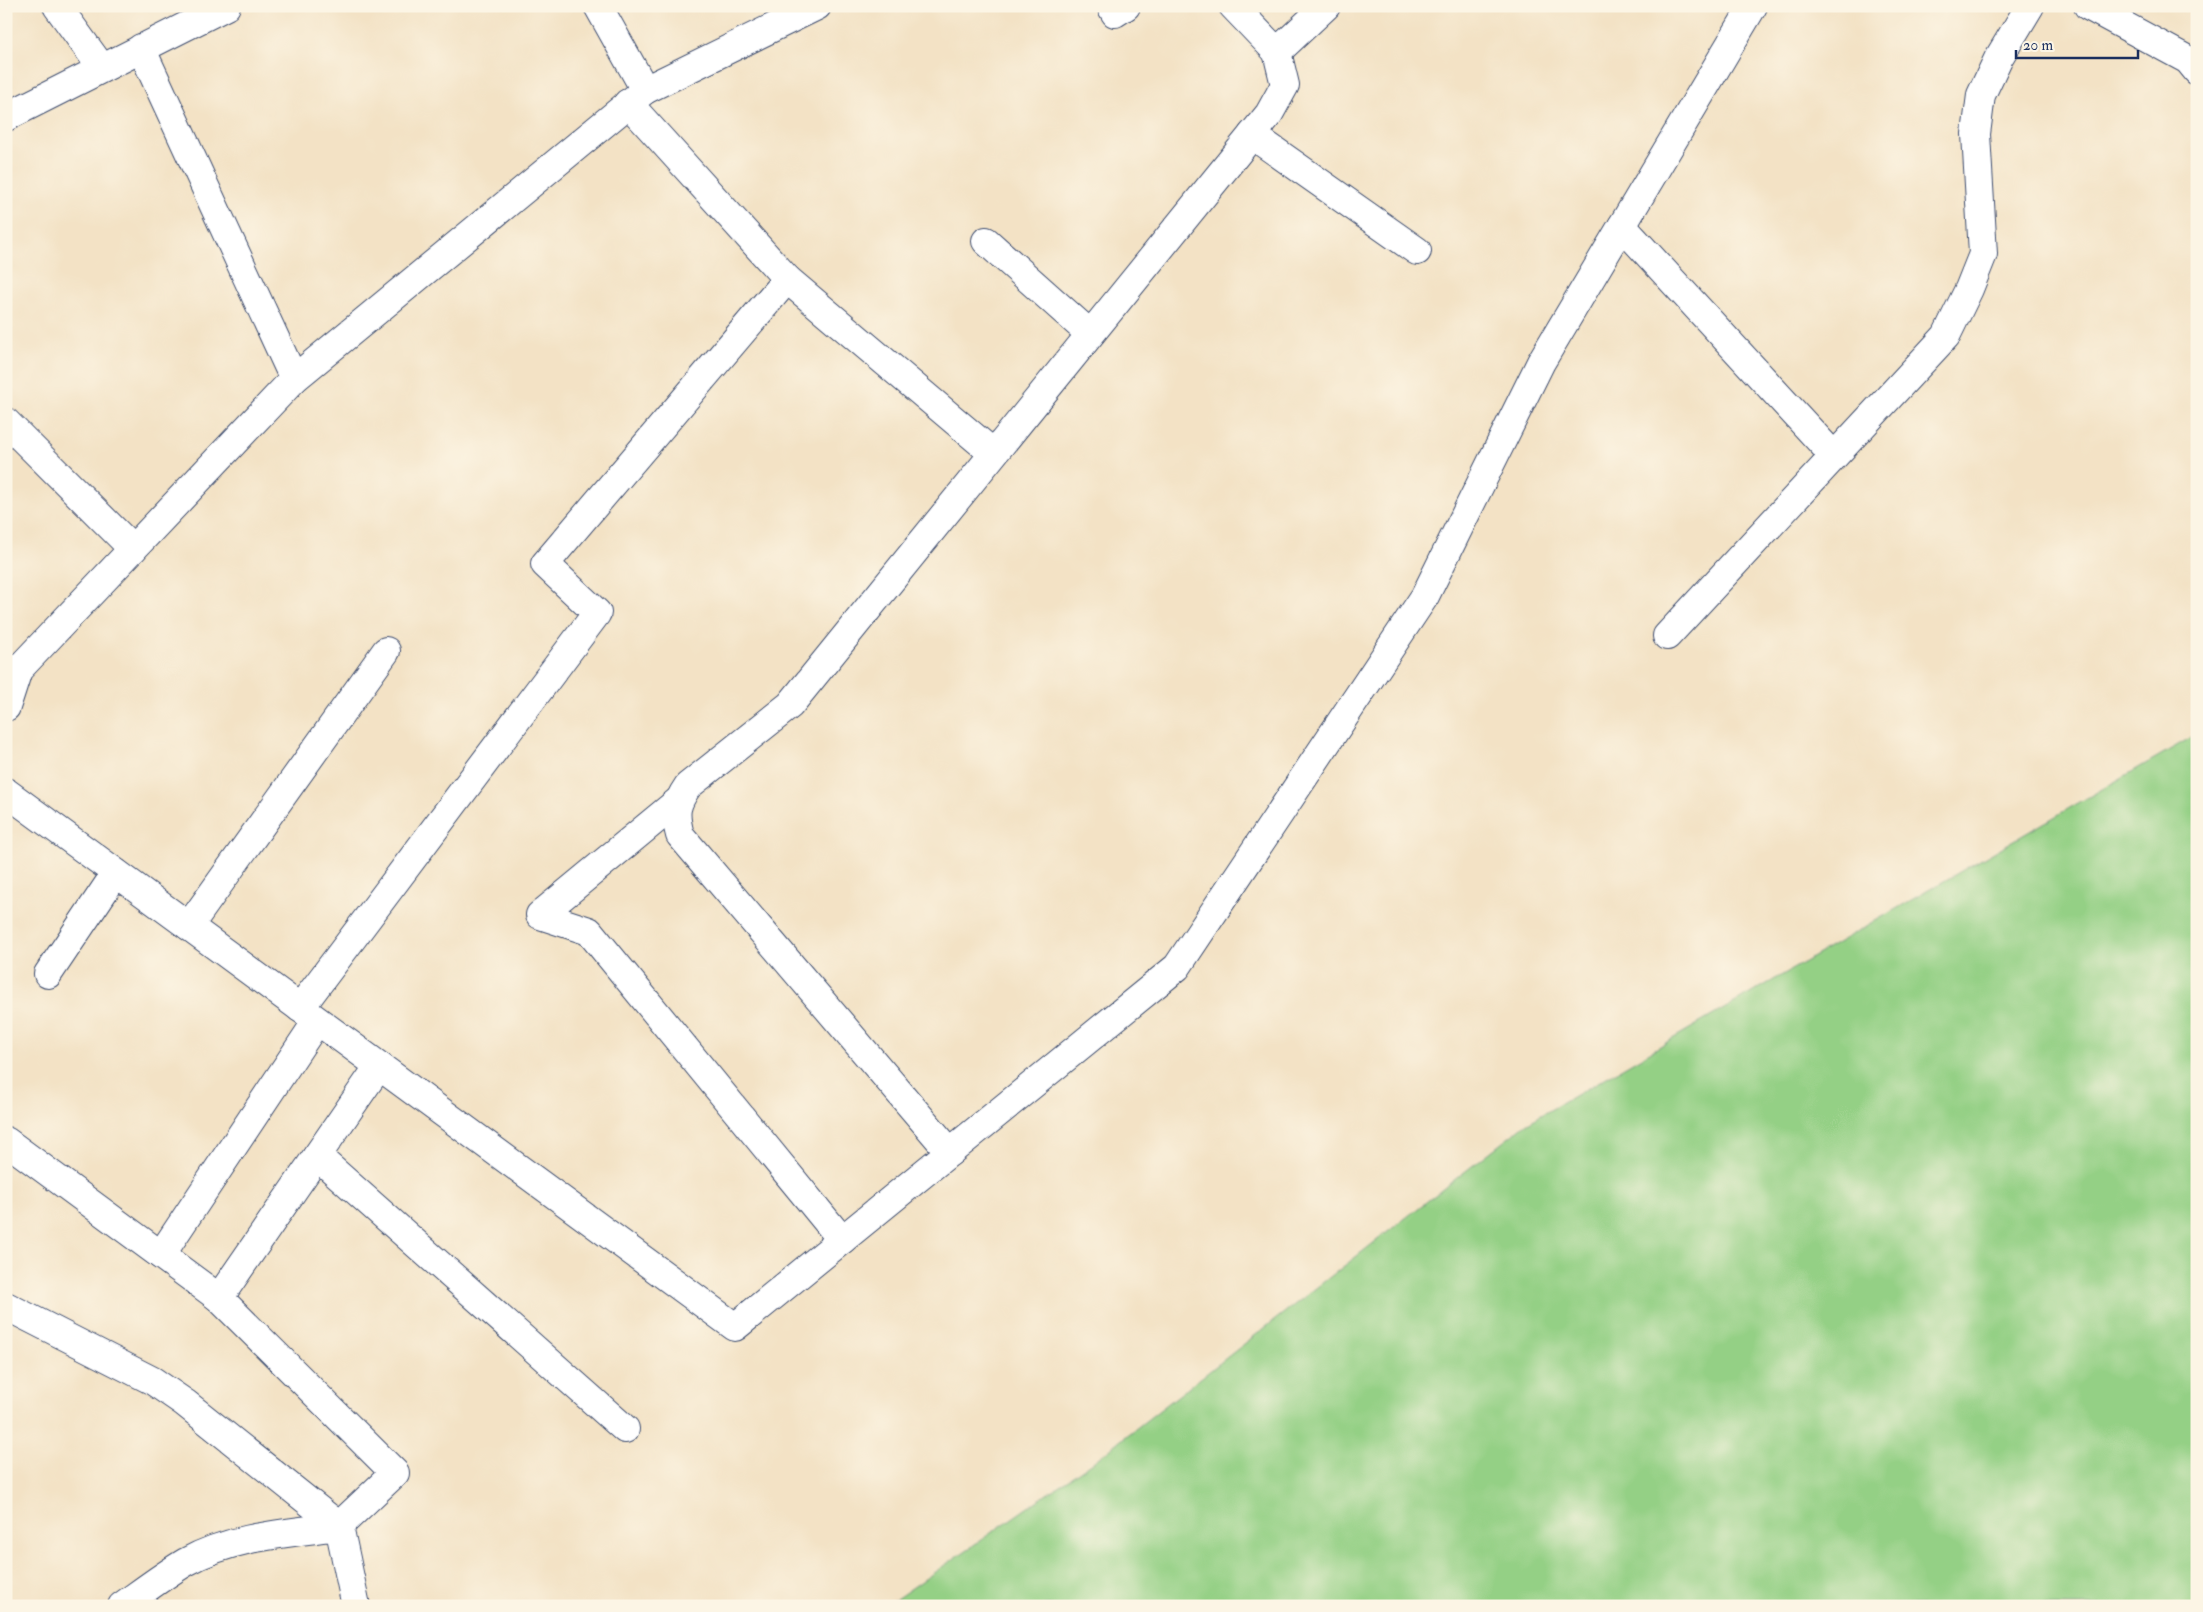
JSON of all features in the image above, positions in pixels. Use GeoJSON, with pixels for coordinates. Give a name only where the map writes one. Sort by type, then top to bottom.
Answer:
{"type":"FeatureCollection","features":[{"type":"Feature","properties":{"kind":"street"},"geometry":{"type":"LineString","coordinates":[[57,6],[102,68]]}},
{"type":"Feature","properties":{"kind":"street"},"geometry":{"type":"LineString","coordinates":[[6,117],[226,6]]}},
{"type":"Feature","properties":{"kind":"street"},"geometry":{"type":"LineString","coordinates":[[598,6],[637,97],[787,279],[993,453]]}},
{"type":"Feature","properties":{"kind":"street"},"geometry":{"type":"LineString","coordinates":[[6,708],[18,670],[294,379],[637,97],[817,6]]}},
{"type":"Feature","properties":{"kind":"street"},"geometry":{"type":"LineString","coordinates":[[1111,6],[1115,13],[1126,6]]}},
{"type":"Feature","properties":{"kind":"street"},"geometry":{"type":"LineString","coordinates":[[842,1240],[589,931],[540,915],[677,802],[688,786],[790,705],[1269,114],[1285,85],[1277,52],[1233,6]]}},
{"type":"Feature","properties":{"kind":"street"},"geometry":{"type":"LineString","coordinates":[[1277,52],[1326,6]]}},
{"type":"Feature","properties":{"kind":"street"},"geometry":{"type":"LineString","coordinates":[[6,792],[735,1327],[1177,967],[1425,596],[1541,362],[1753,6]]}},
{"type":"Feature","properties":{"kind":"street"},"geometry":{"type":"LineString","coordinates":[[1666,636],[1946,336],[1969,290],[1983,254],[1976,134],[1981,95],[1998,59],[2030,6]]}},
{"type":"Feature","properties":{"kind":"street"},"geometry":{"type":"LineString","coordinates":[[2088,6],[2188,60],[2197,71]]}},
{"type":"Feature","properties":{"kind":"street"},"geometry":{"type":"LineString","coordinates":[[141,48],[294,379]]}},
{"type":"Feature","properties":{"kind":"street"},"geometry":{"type":"LineString","coordinates":[[1252,135],[1417,252]]}},
{"type":"Feature","properties":{"kind":"street"},"geometry":{"type":"LineString","coordinates":[[1622,226],[1833,455]]}},
{"type":"Feature","properties":{"kind":"street"},"geometry":{"type":"LineString","coordinates":[[986,241],[1090,334]]}},
{"type":"Feature","properties":{"kind":"street"},"geometry":{"type":"LineString","coordinates":[[161,1255],[309,1014],[597,613],[545,564],[787,279]]}},
{"type":"Feature","properties":{"kind":"street"},"geometry":{"type":"LineString","coordinates":[[6,422],[133,549]]}},
{"type":"Feature","properties":{"kind":"street"},"geometry":{"type":"LineString","coordinates":[[188,926],[386,651]]}},
{"type":"Feature","properties":{"kind":"street"},"geometry":{"type":"LineString","coordinates":[[677,802],[676,820],[680,835],[950,1152]]}},
{"type":"Feature","properties":{"kind":"street"},"geometry":{"type":"LineString","coordinates":[[48,974],[116,873]]}},
{"type":"Feature","properties":{"kind":"street"},"geometry":{"type":"LineString","coordinates":[[219,1298],[379,1066]]}},
{"type":"Feature","properties":{"kind":"street"},"geometry":{"type":"LineString","coordinates":[[6,1141],[219,1298],[395,1473],[340,1526],[255,1538],[223,1547],[187,1562],[122,1606]]}},
{"type":"Feature","properties":{"kind":"street"},"geometry":{"type":"LineString","coordinates":[[317,1156],[625,1428]]}},
{"type":"Feature","properties":{"kind":"street"},"geometry":{"type":"LineString","coordinates":[[6,1306],[153,1381],[185,1403],[340,1526],[356,1606]]}},
{"type":"Feature","properties":{"kind":"green space"},"geometry":{"type":"Polygon","coordinates":[[[2197,734],[2197,1606],[886,1606],[1093,1462],[1526,1124],[2197,734]]]}}]}
